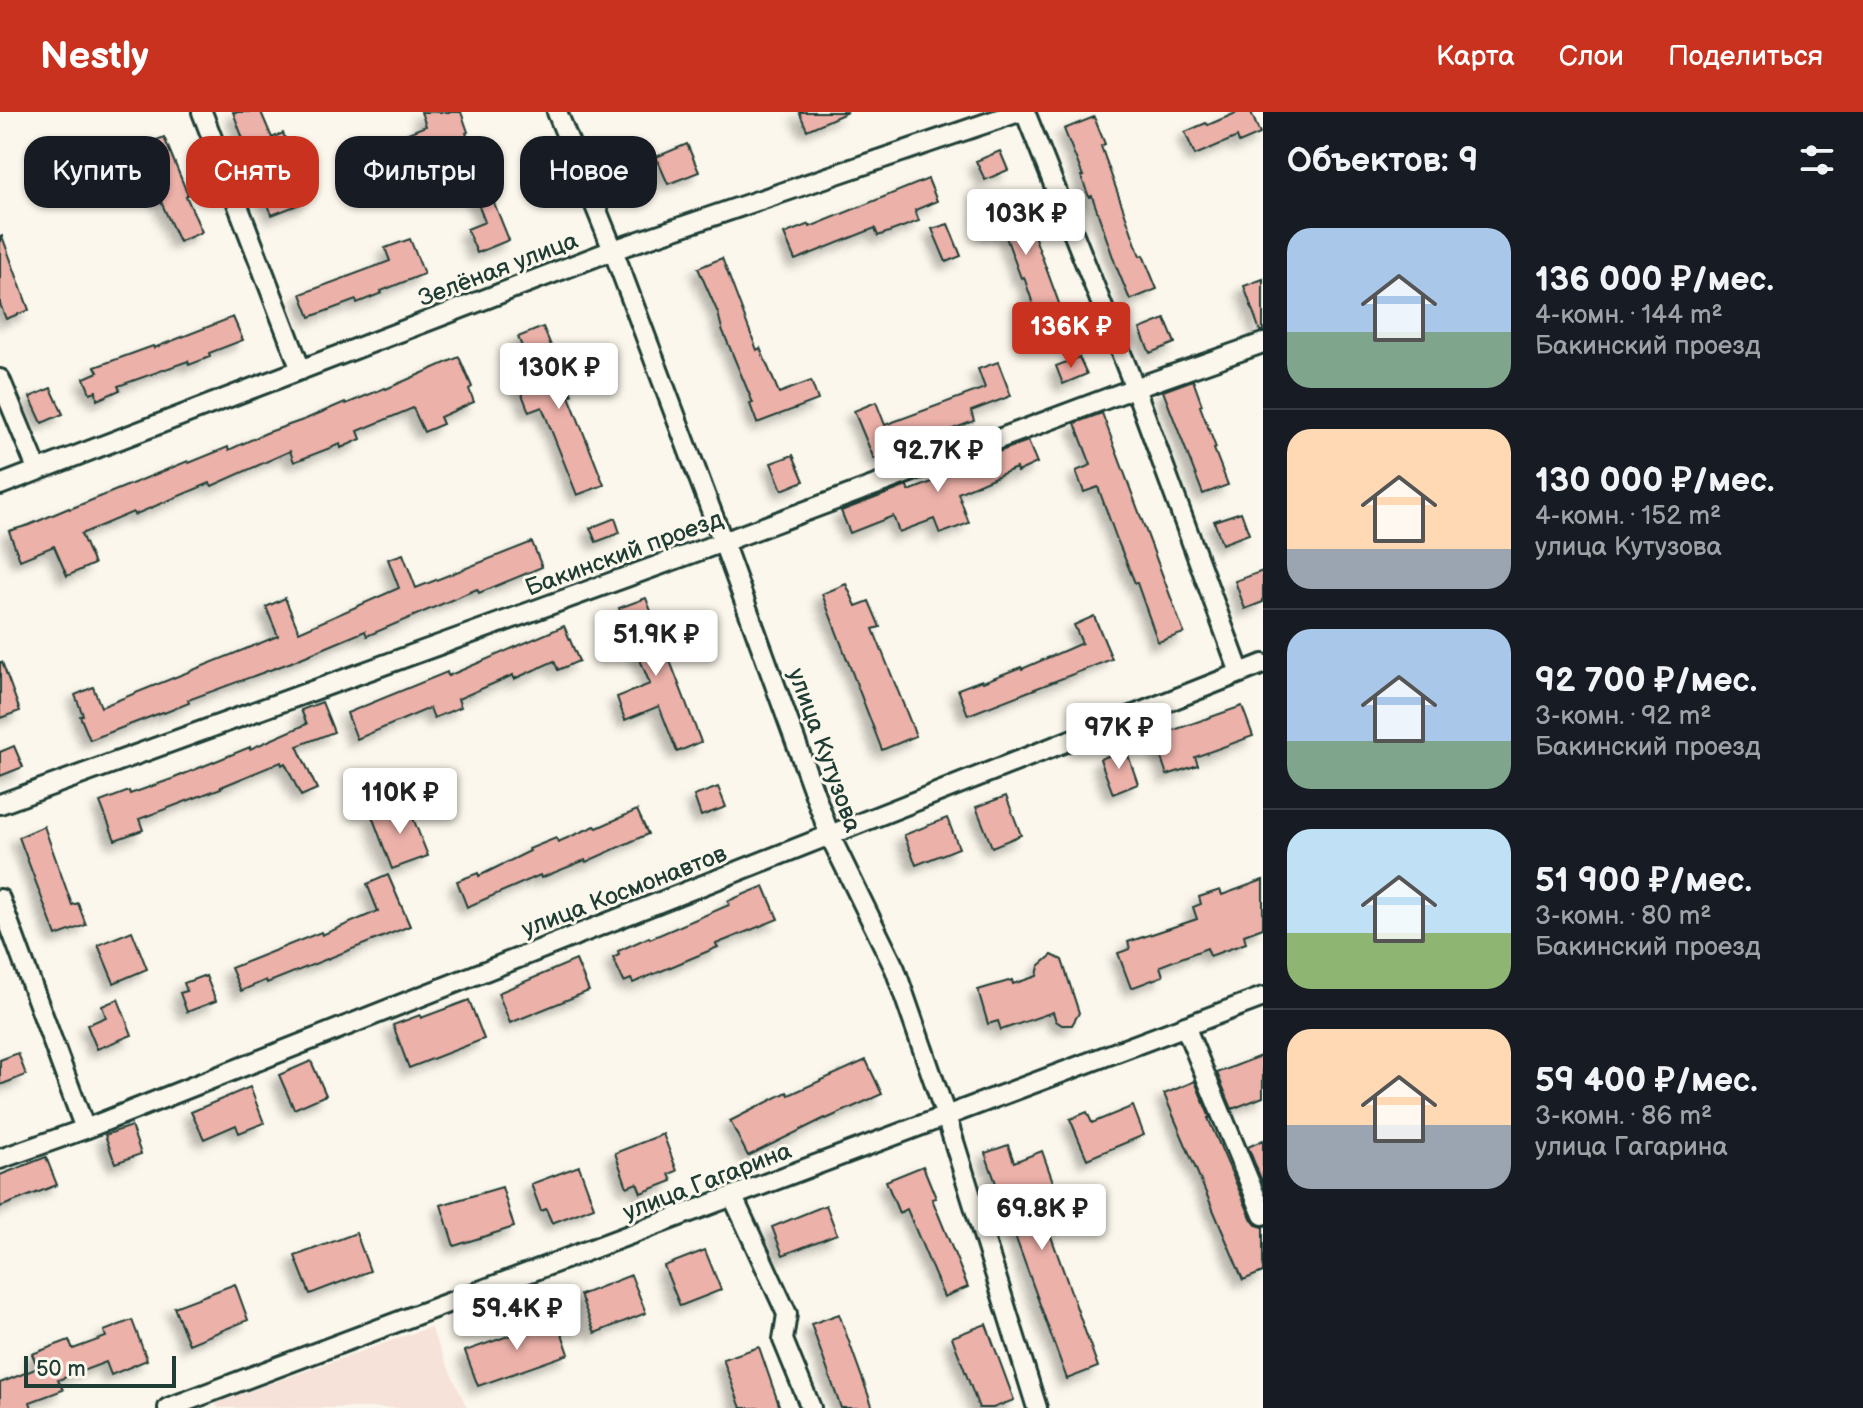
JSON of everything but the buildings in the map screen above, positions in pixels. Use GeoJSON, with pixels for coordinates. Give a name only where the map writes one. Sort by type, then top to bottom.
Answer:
{"type":"FeatureCollection","features":[{"type":"Feature","properties":{"kind":"street"},"geometry":{"type":"LineString","coordinates":[[202,112],[301,370]]}},
{"type":"Feature","properties":{"kind":"street","name":"улица Кутузова"},"geometry":{"type":"LineString","coordinates":[[557,112],[613,250],[830,836],[895,969],[946,1116],[1037,1408]]}},
{"type":"Feature","properties":{"kind":"street","name":"Зелёная улица"},"geometry":{"type":"LineString","coordinates":[[0,485],[613,250],[1019,112]]}},
{"type":"Feature","properties":{"kind":"street"},"geometry":{"type":"LineString","coordinates":[[1025,112],[1135,388],[1240,673]]}},
{"type":"Feature","properties":{"kind":"street","name":"Бакинский проезд"},"geometry":{"type":"LineString","coordinates":[[0,804],[1263,343]]}},
{"type":"Feature","properties":{"kind":"street"},"geometry":{"type":"LineString","coordinates":[[0,379],[38,471]]}},
{"type":"Feature","properties":{"kind":"street","name":"улица Космонавтов"},"geometry":{"type":"LineString","coordinates":[[0,1159],[85,1129],[1263,664]]}},
{"type":"Feature","properties":{"kind":"street"},"geometry":{"type":"LineString","coordinates":[[0,899],[85,1129]]}},
{"type":"Feature","properties":{"kind":"street","name":"улица Гагарина"},"geometry":{"type":"LineString","coordinates":[[168,1408],[1263,997]]}},
{"type":"Feature","properties":{"kind":"street"},"geometry":{"type":"LineString","coordinates":[[1185,1026],[1263,1215]]}},
{"type":"Feature","properties":{"kind":"street"},"geometry":{"type":"LineString","coordinates":[[733,1197],[787,1314],[783,1340],[811,1408]]}},
{"type":"Feature","properties":{"kind":"shaded area"},"geometry":{"type":"Polygon","coordinates":[[[430,1327],[467,1408],[218,1408],[215,1403],[430,1327]]]}}]}
